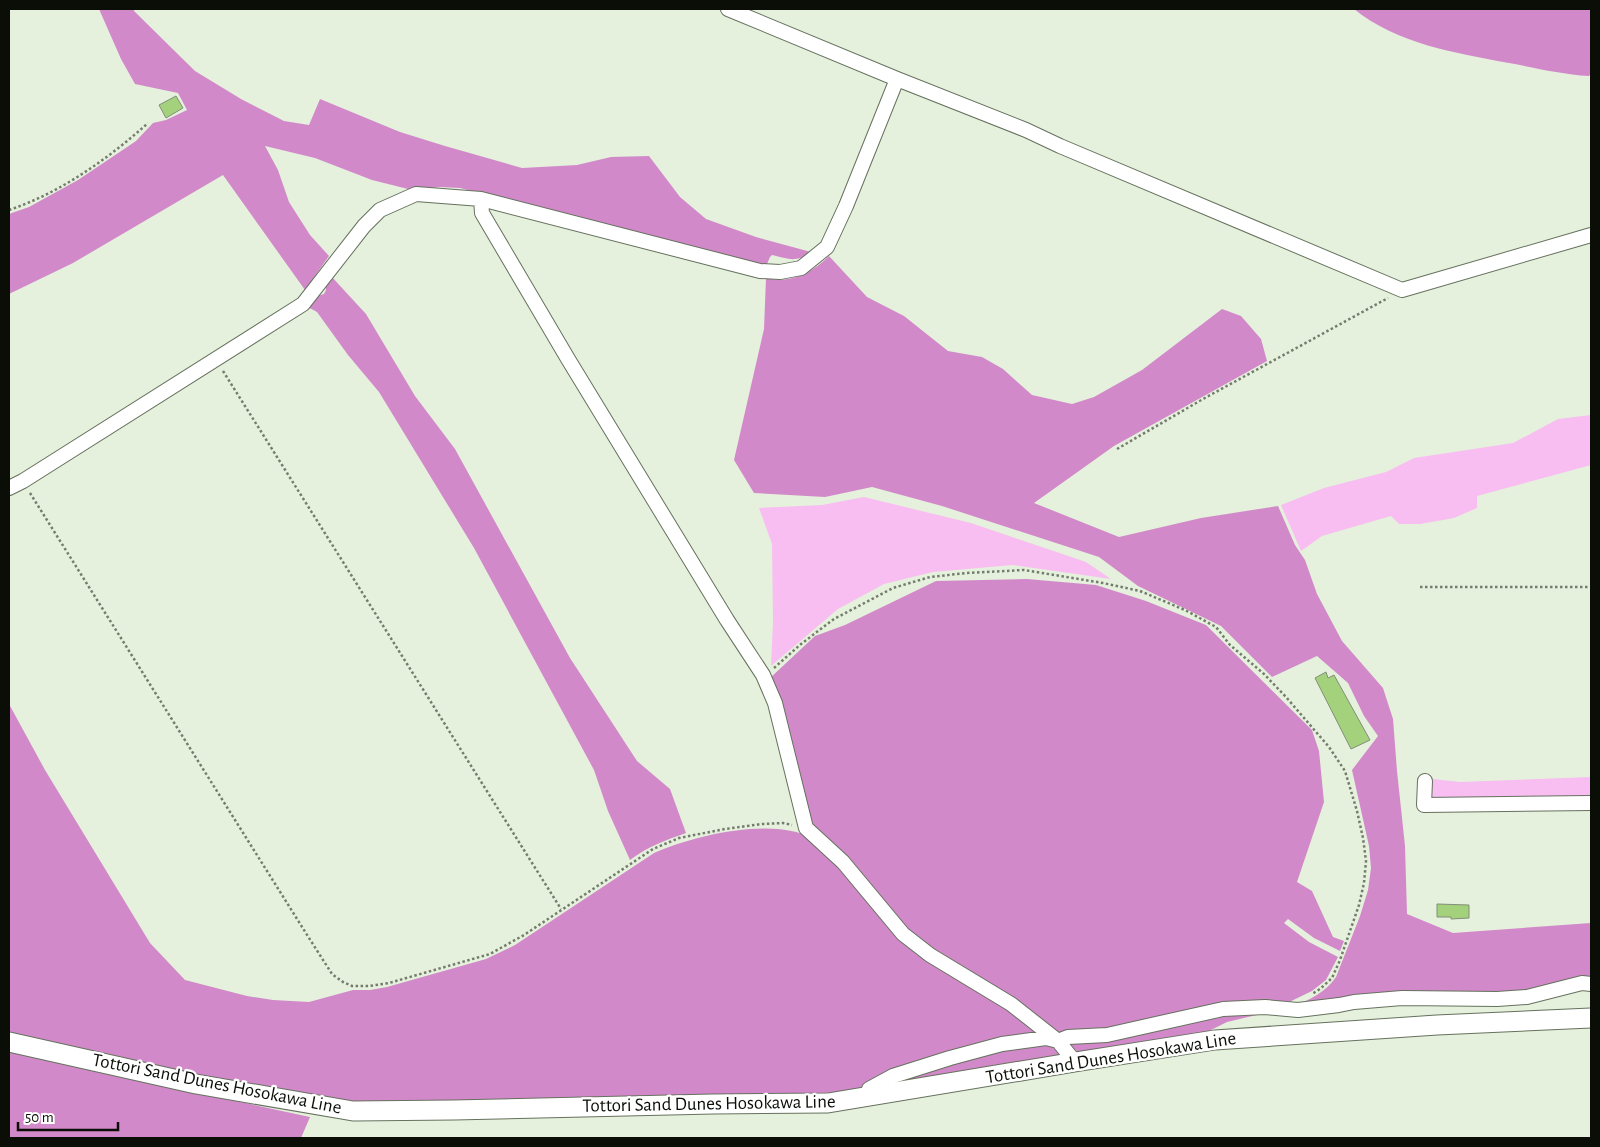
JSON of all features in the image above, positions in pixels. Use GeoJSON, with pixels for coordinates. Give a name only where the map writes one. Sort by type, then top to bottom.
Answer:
{"type":"FeatureCollection","features":[{"type":"Feature","properties":{"kind":"main road","name":"Tottori Sand Dunes Hosokawa Line"},"geometry":{"type":"LineString","coordinates":[[9,1042],[196,1084],[353,1111],[828,1103],[1215,1040],[1591,1018]]}},
{"type":"Feature","properties":{"kind":"street"},"geometry":{"type":"LineString","coordinates":[[728,9],[1026,130],[1402,290],[1591,235]]}},
{"type":"Feature","properties":{"kind":"street"},"geometry":{"type":"LineString","coordinates":[[9,488],[303,304],[364,226],[380,210],[416,194],[481,199],[760,271],[780,272],[801,268],[827,247],[846,206],[897,79]]}},
{"type":"Feature","properties":{"kind":"street"},"geometry":{"type":"LineString","coordinates":[[481,199],[482,213],[500,246],[711,594],[763,674],[777,712],[806,828],[843,862],[903,934],[930,955],[1011,1004],[1058,1042],[1075,1062]]}},
{"type":"Feature","properties":{"kind":"street"},"geometry":{"type":"LineString","coordinates":[[1425,781],[1424,805],[1591,803]]}},
{"type":"Feature","properties":{"kind":"street"},"geometry":{"type":"LineString","coordinates":[[869,1089],[893,1076],[1002,1044],[1046,1038],[1058,1042],[1068,1037],[1107,1035],[1223,1009],[1265,1007],[1298,1010],[1354,1002],[1402,998],[1497,1000],[1527,997],[1582,983],[1591,984]]}},
{"type":"Feature","properties":{"kind":"path"},"geometry":{"type":"LineString","coordinates":[[9,210],[39,198],[69,182],[127,143],[148,123]]}},
{"type":"Feature","properties":{"kind":"path"},"geometry":{"type":"LineString","coordinates":[[1117,449],[1203,399],[1402,290]]}},
{"type":"Feature","properties":{"kind":"path"},"geometry":{"type":"LineString","coordinates":[[216,359],[562,909]]}},
{"type":"Feature","properties":{"kind":"path"},"geometry":{"type":"LineString","coordinates":[[23,481],[308,938],[332,974],[352,986],[389,983],[490,954],[524,935],[653,849],[680,838],[762,824],[783,823],[806,828]]}},
{"type":"Feature","properties":{"kind":"path"},"geometry":{"type":"LineString","coordinates":[[763,674],[774,669],[834,619],[893,588],[930,577],[1024,570],[1104,583],[1140,591],[1186,610],[1216,626],[1230,645],[1264,674],[1329,747],[1345,771],[1363,838],[1366,860],[1364,883],[1350,932],[1332,978],[1306,998]]}},
{"type":"Feature","properties":{"kind":"path"},"geometry":{"type":"LineString","coordinates":[[1420,587],[1591,587]]}},
{"type":"Feature","properties":{"kind":"shaded area"},"geometry":{"type":"Polygon","coordinates":[[[99,9],[133,9],[195,71],[241,99],[284,121],[309,125],[320,99],[400,132],[522,168],[577,165],[611,157],[649,156],[680,197],[706,219],[756,237],[811,252],[797,259],[772,255],[767,264],[764,265],[460,188],[440,187],[412,190],[372,180],[315,158],[265,146],[278,170],[289,202],[310,235],[329,256],[305,290],[223,175],[73,263],[9,294],[9,214],[29,207],[78,180],[136,141],[153,123],[166,120],[187,110],[178,93],[135,84],[121,59],[99,9]]]}},
{"type":"Feature","properties":{"kind":"shaded area"},"geometry":{"type":"Polygon","coordinates":[[[1354,9],[1591,9],[1591,73],[1589,76],[1559,72],[1448,51],[1389,31],[1354,9]]]}},
{"type":"Feature","properties":{"kind":"shaded area"},"geometry":{"type":"Polygon","coordinates":[[[829,256],[867,297],[904,316],[948,351],[982,357],[1003,369],[1032,395],[1072,404],[1094,397],[1142,370],[1222,309],[1241,316],[1261,339],[1267,361],[1114,446],[1034,503],[1119,537],[1201,518],[1278,506],[1295,545],[1305,560],[1317,594],[1342,641],[1383,688],[1393,719],[1405,846],[1407,914],[1453,933],[1591,923],[1591,981],[1529,994],[1294,1007],[1323,991],[1336,977],[1368,890],[1371,868],[1369,846],[1352,770],[1378,736],[1364,716],[1348,683],[1317,656],[1272,677],[1221,626],[1138,586],[1099,557],[942,506],[872,487],[825,497],[754,493],[734,460],[764,329],[766,278],[784,279],[800,276],[829,256]]]}},
{"type":"Feature","properties":{"kind":"shaded area"},"geometry":{"type":"Polygon","coordinates":[[[331,276],[366,314],[415,396],[455,449],[570,658],[637,761],[670,789],[686,833],[664,841],[630,860],[608,811],[594,770],[474,548],[379,392],[348,355],[317,312],[306,306],[317,296],[324,294],[326,290],[325,285],[331,276]]]}},
{"type":"Feature","properties":{"kind":"shaded area"},"geometry":{"type":"Polygon","coordinates":[[[1591,415],[1591,465],[1477,496],[1477,508],[1454,518],[1420,524],[1399,524],[1391,516],[1322,536],[1301,551],[1281,505],[1324,488],[1386,472],[1414,458],[1513,443],[1558,419],[1591,415]]]}},
{"type":"Feature","properties":{"kind":"shaded area"},"geometry":{"type":"Polygon","coordinates":[[[864,497],[971,523],[1086,562],[1111,579],[1013,565],[933,572],[884,584],[838,609],[771,666],[773,622],[772,544],[759,508],[822,505],[864,497]]]}},
{"type":"Feature","properties":{"kind":"shaded area"},"geometry":{"type":"Polygon","coordinates":[[[1027,579],[1096,585],[1146,601],[1206,625],[1312,730],[1319,751],[1324,802],[1297,882],[1312,891],[1333,937],[1344,941],[1340,951],[1314,938],[1288,919],[1284,923],[1309,942],[1338,957],[1326,980],[1312,991],[1283,1005],[1161,1020],[1063,1036],[914,939],[812,824],[769,679],[815,636],[845,625],[936,581],[1027,579]]]}},
{"type":"Feature","properties":{"kind":"shaded area"},"geometry":{"type":"Polygon","coordinates":[[[9,704],[45,770],[150,943],[185,980],[247,996],[309,1002],[353,990],[387,987],[486,959],[515,945],[654,853],[671,846],[733,831],[776,829],[795,832],[812,838],[868,898],[970,983],[1044,1036],[863,1089],[809,1095],[353,1103],[284,1094],[9,1035],[9,704]]]}},
{"type":"Feature","properties":{"kind":"shaded area"},"geometry":{"type":"Polygon","coordinates":[[[1591,777],[1591,800],[1432,800],[1428,798],[1433,779],[1460,782],[1591,777]]]}},
{"type":"Feature","properties":{"kind":"shaded area"},"geometry":{"type":"Polygon","coordinates":[[[1215,1013],[1265,1013],[1227,1022],[1201,1035],[1079,1052],[1063,1041],[1215,1013]]]}},
{"type":"Feature","properties":{"kind":"shaded area"},"geometry":{"type":"Polygon","coordinates":[[[1049,1040],[1058,1050],[1057,1058],[906,1084],[882,1084],[933,1065],[1049,1040]]]}},
{"type":"Feature","properties":{"kind":"shaded area"},"geometry":{"type":"Polygon","coordinates":[[[9,1052],[310,1117],[301,1138],[9,1138],[9,1052]]]}},
{"type":"Feature","properties":{"kind":"building"},"geometry":{"type":"Polygon","coordinates":[[[176,96],[183,108],[166,118],[159,105],[176,96]]]}},
{"type":"Feature","properties":{"kind":"building"},"geometry":{"type":"Polygon","coordinates":[[[1326,672],[1328,678],[1334,675],[1370,740],[1351,749],[1315,678],[1326,672]]]}},
{"type":"Feature","properties":{"kind":"building"},"geometry":{"type":"Polygon","coordinates":[[[1437,904],[1469,905],[1469,918],[1451,919],[1451,917],[1437,917],[1437,904]]]}}]}
